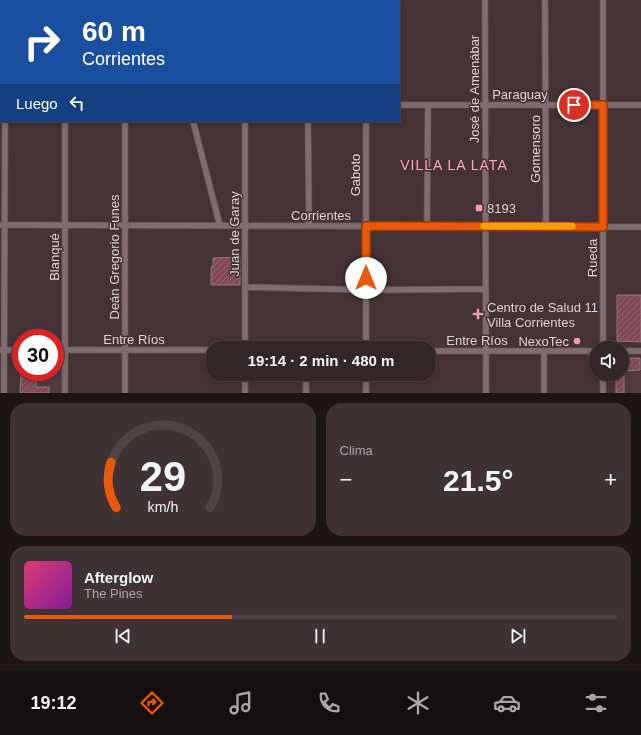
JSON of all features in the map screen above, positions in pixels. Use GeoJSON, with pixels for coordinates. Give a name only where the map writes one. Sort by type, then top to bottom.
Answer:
{"type":"FeatureCollection","features":[{"type":"Feature","properties":{"kind":"street","name":"José de Amenábar"},"geometry":{"type":"LineString","coordinates":[[485,0],[486,393]]}},
{"type":"Feature","properties":{"kind":"street","name":"Gomensoro"},"geometry":{"type":"LineString","coordinates":[[545,0],[546,226]]}},
{"type":"Feature","properties":{"kind":"street","name":"Rueda"},"geometry":{"type":"LineString","coordinates":[[603,0],[603,341]]}},
{"type":"Feature","properties":{"kind":"street","name":"Paraguay"},"geometry":{"type":"LineString","coordinates":[[400,105],[641,105]]}},
{"type":"Feature","properties":{"kind":"street"},"geometry":{"type":"LineString","coordinates":[[427,226],[428,105]]}},
{"type":"Feature","properties":{"kind":"street"},"geometry":{"type":"LineString","coordinates":[[4,122],[2,350],[4,393]]}},
{"type":"Feature","properties":{"kind":"street","name":"Blanqué"},"geometry":{"type":"LineString","coordinates":[[65,122],[66,393]]}},
{"type":"Feature","properties":{"kind":"street","name":"Deán Gregorio Funes"},"geometry":{"type":"LineString","coordinates":[[125,122],[125,393]]}},
{"type":"Feature","properties":{"kind":"street"},"geometry":{"type":"LineString","coordinates":[[193,122],[220,226]]}},
{"type":"Feature","properties":{"kind":"street","name":"Juan de Garay"},"geometry":{"type":"LineString","coordinates":[[245,122],[245,341]]}},
{"type":"Feature","properties":{"kind":"street"},"geometry":{"type":"LineString","coordinates":[[308,122],[309,226]]}},
{"type":"Feature","properties":{"kind":"street","name":"Gaboto"},"geometry":{"type":"LineString","coordinates":[[366,122],[366,341]]}},
{"type":"Feature","properties":{"kind":"street","name":"Corrientes"},"geometry":{"type":"LineString","coordinates":[[2,225],[641,227]]}},
{"type":"Feature","properties":{"kind":"street"},"geometry":{"type":"LineString","coordinates":[[245,288],[366,290],[486,289]]}},
{"type":"Feature","properties":{"kind":"street","name":"Entre Ríos"},"geometry":{"type":"LineString","coordinates":[[65,350],[206,350]]}},
{"type":"Feature","properties":{"kind":"street","name":"Entre Ríos"},"geometry":{"type":"LineString","coordinates":[[436,351],[589,351]]}},
{"type":"Feature","properties":{"kind":"street"},"geometry":{"type":"LineString","coordinates":[[544,351],[544,393]]}},
{"type":"Feature","properties":{"kind":"street"},"geometry":{"type":"LineString","coordinates":[[629,351],[641,351]]}},
{"type":"Feature","properties":{"kind":"street"},"geometry":{"type":"LineString","coordinates":[[245,381],[245,393]]}},
{"type":"Feature","properties":{"kind":"street"},"geometry":{"type":"LineString","coordinates":[[306,381],[306,393]]}},
{"type":"Feature","properties":{"kind":"street"},"geometry":{"type":"LineString","coordinates":[[366,381],[366,393]]}},
{"type":"Feature","properties":{"kind":"street"},"geometry":{"type":"LineString","coordinates":[[603,381],[604,393]]}},
{"type":"Feature","properties":{"kind":"shaded area"},"geometry":{"type":"Polygon","coordinates":[[[629,358],[641,358],[641,393],[616,393],[616,381],[629,381],[629,358]]]}},
{"type":"Feature","properties":{"kind":"shaded area"},"geometry":{"type":"Polygon","coordinates":[[[20,381],[63,381],[63,393],[20,393],[20,381]]]}},
{"type":"Feature","properties":{"kind":"building"},"geometry":{"type":"Polygon","coordinates":[[[240,257],[240,285],[211,285],[211,267],[213,267],[213,258],[240,257]]]}},
{"type":"Feature","properties":{"kind":"building"},"geometry":{"type":"Polygon","coordinates":[[[617,295],[641,295],[641,342],[617,341],[617,295]]]}},
{"type":"Feature","properties":{"kind":"building"},"geometry":{"type":"Polygon","coordinates":[[[629,358],[640,358],[640,370],[629,371],[629,358]]]}},
{"type":"Feature","properties":{"kind":"building"},"geometry":{"type":"Polygon","coordinates":[[[21,381],[36,381],[36,387],[49,387],[49,393],[20,393],[21,381]]]}},
{"type":"Feature","properties":{"kind":"building"},"geometry":{"type":"Polygon","coordinates":[[[616,381],[624,381],[624,393],[616,393],[616,381]]]}},
{"type":"Feature","properties":{"kind":"slow traffic"},"geometry":{"type":"LineString","coordinates":[[484,226],[572,226]]}},
{"type":"Feature","properties":{"kind":"place","name":"8193"},"geometry":{"type":"Point","coordinates":[479,208]}},
{"type":"Feature","properties":{"kind":"place","name":"Centro de Salud 11 Villa Corrientes"},"geometry":{"type":"Point","coordinates":[478,314]}},
{"type":"Feature","properties":{"kind":"place","name":"NexoTec"},"geometry":{"type":"Point","coordinates":[577,341]}},
{"type":"Feature","properties":{"kind":"district","name":"VILLA LA LATA"},"geometry":{"type":"Point","coordinates":[454,165]}},
{"type":"Feature","properties":{"kind":"route"},"geometry":{"type":"LineString","coordinates":[[366,278],[366,226],[603,227],[603,105],[574,105]]}}]}
